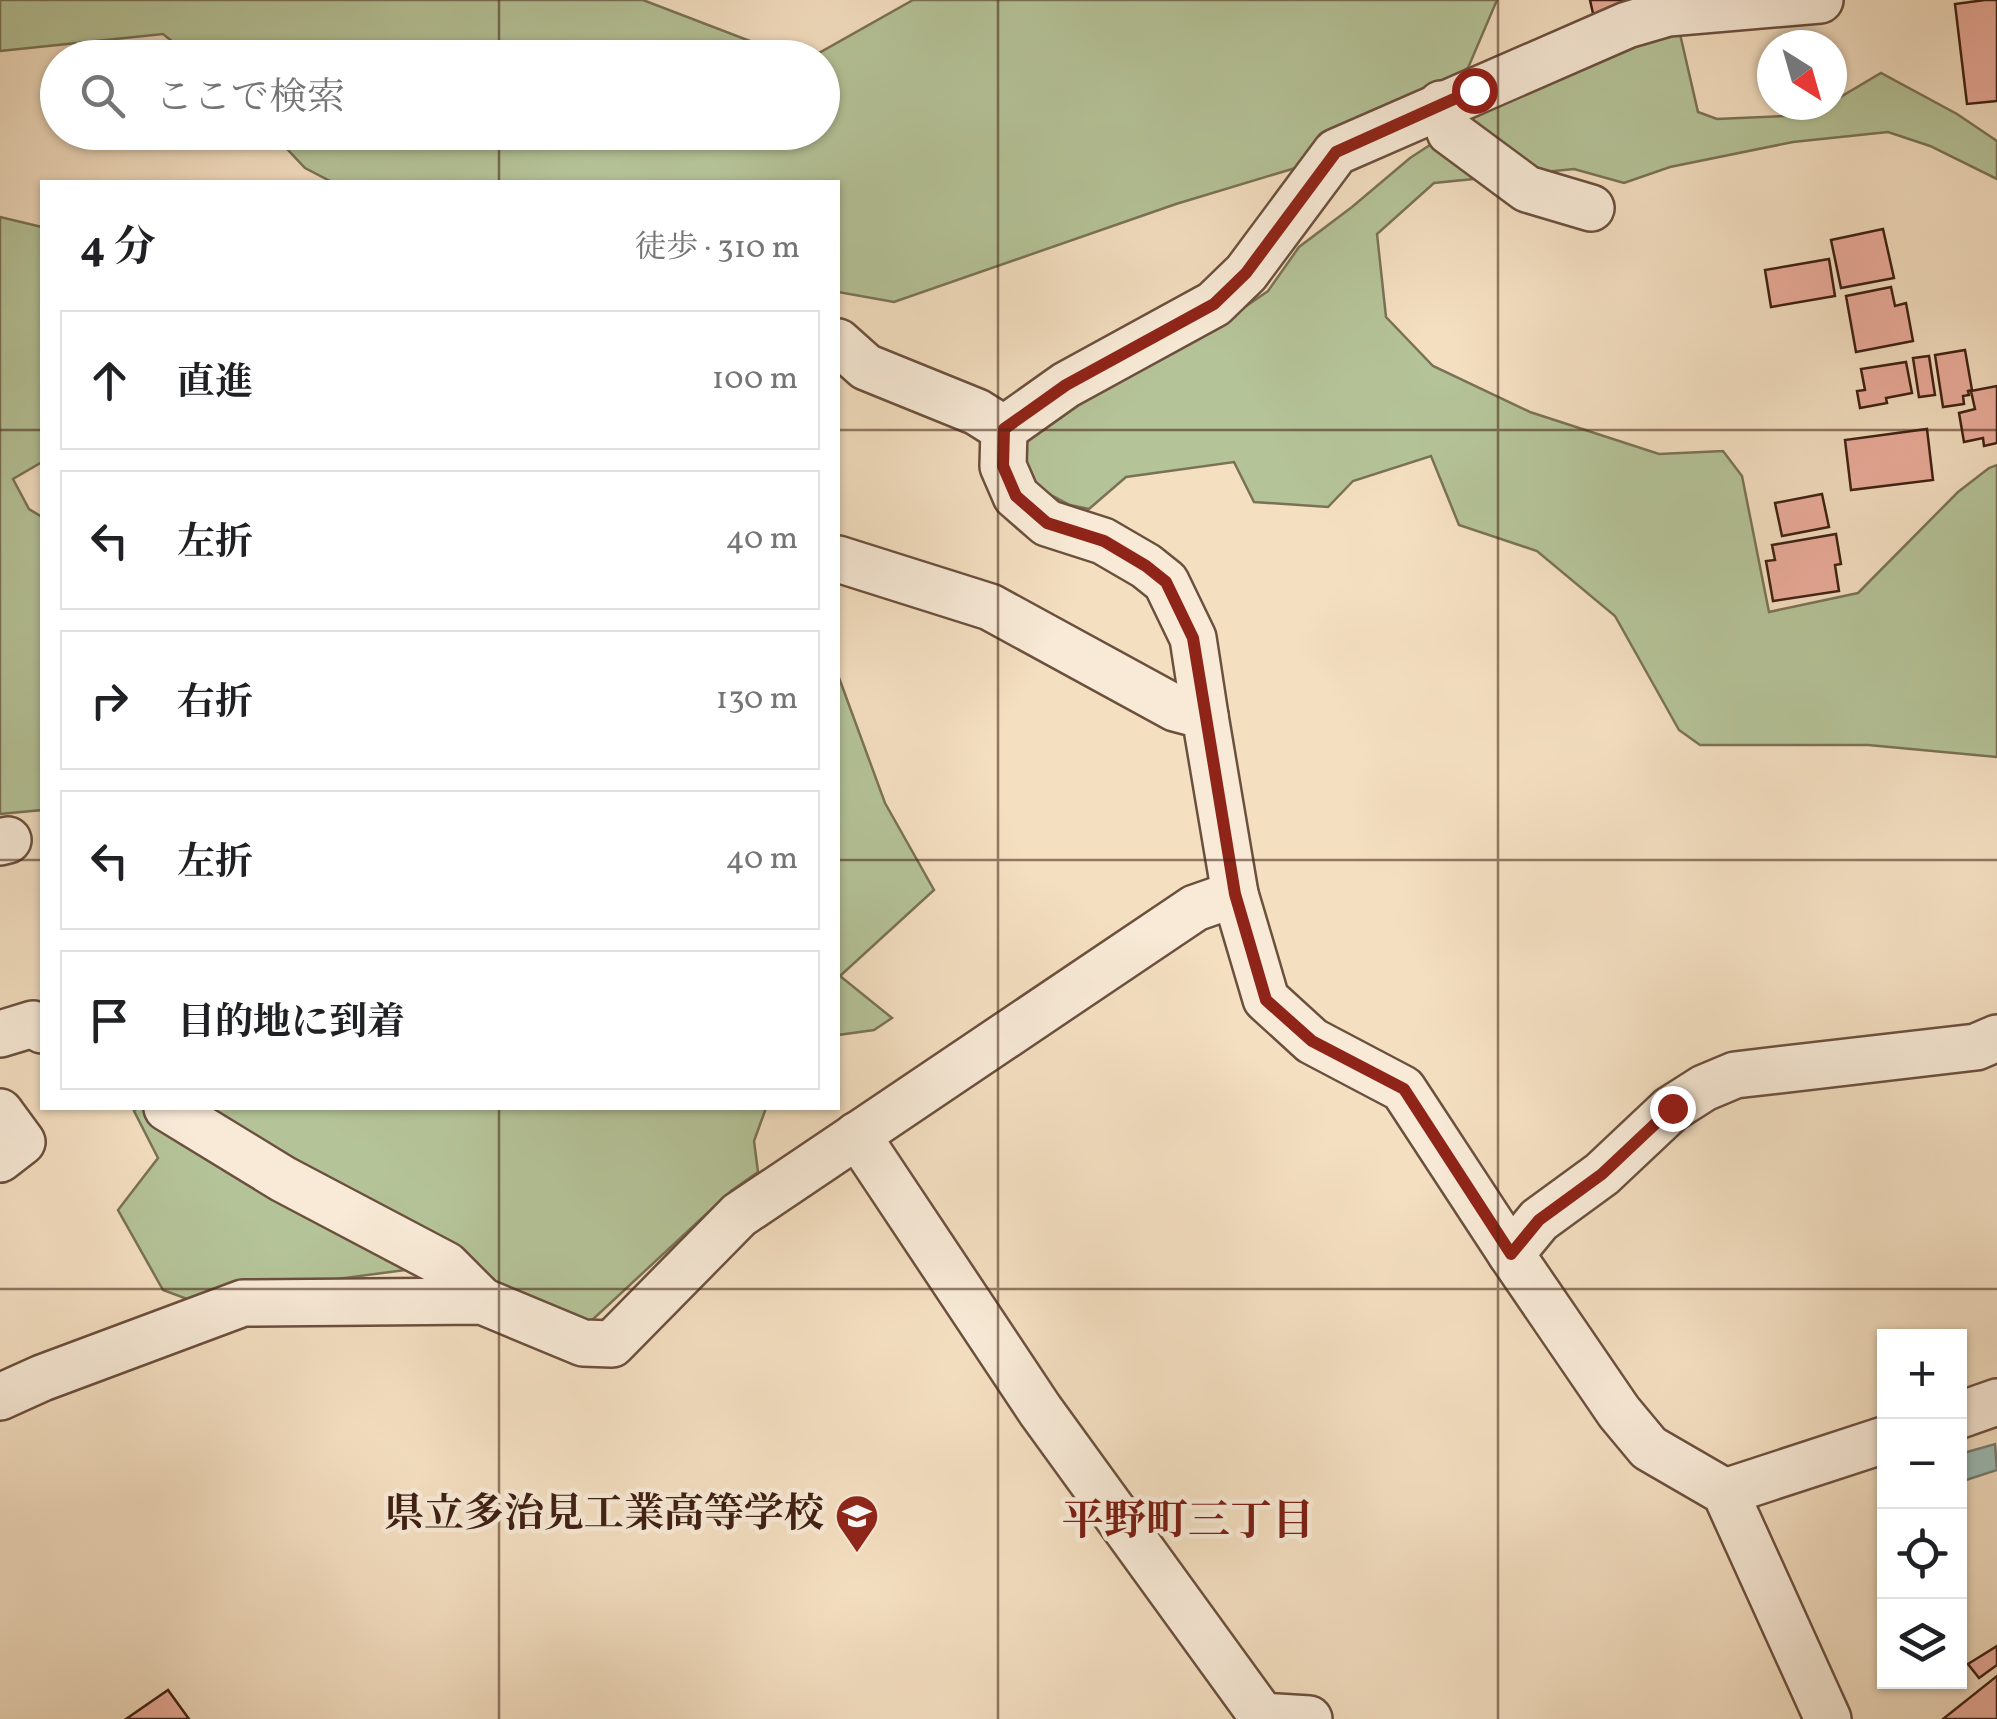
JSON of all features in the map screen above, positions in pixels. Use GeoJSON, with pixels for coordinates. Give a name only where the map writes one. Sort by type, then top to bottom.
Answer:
{"type":"FeatureCollection","features":[{"type":"Feature","properties":{"kind":"street"},"geometry":{"type":"LineString","coordinates":[[1004,429],[1066,385],[1214,304],[1246,273],[1336,152],[1627,26],[1668,13],[1820,0]]}},
{"type":"Feature","properties":{"kind":"street"},"geometry":{"type":"LineString","coordinates":[[1441,104],[1450,132],[1527,188],[1591,208]]}},
{"type":"Feature","properties":{"kind":"street"},"geometry":{"type":"LineString","coordinates":[[840,344],[866,367],[976,412],[1004,429]]}},
{"type":"Feature","properties":{"kind":"street"},"geometry":{"type":"LineString","coordinates":[[1004,429],[1003,466],[1016,496],[1047,523],[1104,541],[1166,582],[1193,638],[1235,894],[1266,1000],[1312,1041],[1404,1089],[1619,1412],[1649,1448],[1725,1492],[1828,1719]]}},
{"type":"Feature","properties":{"kind":"street"},"geometry":{"type":"LineString","coordinates":[[840,560],[990,607],[1175,708],[1206,716]]}},
{"type":"Feature","properties":{"kind":"street"},"geometry":{"type":"LineString","coordinates":[[170,1110],[282,1179],[446,1266],[482,1301],[583,1343],[612,1344],[739,1215],[1194,908],[1235,894]]}},
{"type":"Feature","properties":{"kind":"street"},"geometry":{"type":"LineString","coordinates":[[0,1034],[33,1024],[40,1029]]}},
{"type":"Feature","properties":{"kind":"street"},"geometry":{"type":"LineString","coordinates":[[1511,1254],[1539,1220],[1602,1174],[1672,1108],[1704,1088],[1735,1075],[1976,1047],[1997,1038]]}},
{"type":"Feature","properties":{"kind":"street"},"geometry":{"type":"LineString","coordinates":[[0,1112],[22,1142],[0,1159]]}},
{"type":"Feature","properties":{"kind":"street"},"geometry":{"type":"LineString","coordinates":[[858,1135],[1040,1410],[1262,1716],[1308,1719]]}},
{"type":"Feature","properties":{"kind":"street"},"geometry":{"type":"LineString","coordinates":[[0,1397],[243,1303],[482,1301]]}},
{"type":"Feature","properties":{"kind":"street"},"geometry":{"type":"LineString","coordinates":[[1967,1413],[1997,1402]]}},
{"type":"Feature","properties":{"kind":"street"},"geometry":{"type":"LineString","coordinates":[[1725,1492],[1877,1442]]}},
{"type":"Feature","properties":{"kind":"green space"},"geometry":{"type":"Polygon","coordinates":[[[0,0],[643,0],[748,40],[170,40],[163,34],[105,40],[40,40],[40,47],[0,51],[0,0]]]}},
{"type":"Feature","properties":{"kind":"green space"},"geometry":{"type":"Polygon","coordinates":[[[913,0],[1497,0],[1468,68],[1302,166],[1176,204],[894,302],[840,292],[840,180],[328,180],[305,168],[288,150],[840,150],[840,41],[913,0]]]}},
{"type":"Feature","properties":{"kind":"green space"},"geometry":{"type":"Polygon","coordinates":[[[1680,34],[1698,112],[1717,119],[1847,120],[1847,93],[1881,73],[1957,114],[1997,141],[1997,179],[1930,146],[1888,132],[1793,142],[1670,167],[1624,183],[1574,169],[1434,183],[1377,234],[1386,317],[1433,366],[1530,412],[1659,454],[1723,451],[1742,476],[1769,612],[1858,593],[1958,492],[1997,465],[1997,757],[1868,745],[1700,745],[1679,730],[1615,616],[1537,551],[1459,525],[1431,456],[1353,481],[1328,507],[1254,502],[1234,462],[1126,477],[1089,509],[1070,505],[1032,485],[1022,452],[1031,431],[1201,337],[1268,291],[1299,247],[1410,158],[1471,119],[1624,44],[1680,34]]]}},
{"type":"Feature","properties":{"kind":"green space"},"geometry":{"type":"Polygon","coordinates":[[[0,217],[40,227],[40,463],[13,479],[29,509],[40,516],[40,810],[0,814],[0,217]]]}},
{"type":"Feature","properties":{"kind":"green space"},"geometry":{"type":"Polygon","coordinates":[[[840,680],[885,803],[934,890],[840,976],[840,680]]]}},
{"type":"Feature","properties":{"kind":"green space"},"geometry":{"type":"Polygon","coordinates":[[[840,976],[892,1018],[874,1030],[840,1035],[840,976]]]}},
{"type":"Feature","properties":{"kind":"green space"},"geometry":{"type":"Polygon","coordinates":[[[765,1110],[754,1141],[758,1172],[731,1191],[590,1322],[495,1284],[473,1261],[187,1299],[163,1290],[118,1210],[158,1158],[134,1111],[765,1110]]]}},
{"type":"Feature","properties":{"kind":"water"},"geometry":{"type":"Polygon","coordinates":[[[1995,1444],[1997,1470],[1967,1480],[1967,1452],[1995,1444]]]}},
{"type":"Feature","properties":{"kind":"building"},"geometry":{"type":"Polygon","coordinates":[[[1590,0],[1648,0],[1594,18],[1590,0]]]}},
{"type":"Feature","properties":{"kind":"building"},"geometry":{"type":"Polygon","coordinates":[[[1997,0],[1997,101],[1967,104],[1955,4],[1997,0]]]}},
{"type":"Feature","properties":{"kind":"building"},"geometry":{"type":"Polygon","coordinates":[[[1883,229],[1894,278],[1841,288],[1831,240],[1883,229]]]}},
{"type":"Feature","properties":{"kind":"building"},"geometry":{"type":"Polygon","coordinates":[[[1829,259],[1835,296],[1771,307],[1765,270],[1829,259]]]}},
{"type":"Feature","properties":{"kind":"building"},"geometry":{"type":"Polygon","coordinates":[[[1891,287],[1895,306],[1906,303],[1913,341],[1856,352],[1846,296],[1891,287]]]}},
{"type":"Feature","properties":{"kind":"building"},"geometry":{"type":"Polygon","coordinates":[[[1965,350],[1972,390],[1963,396],[1964,404],[1943,407],[1935,355],[1965,350]]]}},
{"type":"Feature","properties":{"kind":"building"},"geometry":{"type":"Polygon","coordinates":[[[1929,356],[1935,395],[1919,397],[1913,358],[1929,356]]]}},
{"type":"Feature","properties":{"kind":"building"},"geometry":{"type":"Polygon","coordinates":[[[1906,362],[1912,393],[1860,408],[1857,391],[1865,390],[1861,369],[1906,362]]]}},
{"type":"Feature","properties":{"kind":"building"},"geometry":{"type":"Polygon","coordinates":[[[1997,386],[1997,443],[1984,446],[1983,438],[1964,442],[1959,413],[1975,409],[1971,391],[1997,386]]]}},
{"type":"Feature","properties":{"kind":"building"},"geometry":{"type":"Polygon","coordinates":[[[1927,429],[1933,480],[1851,490],[1845,440],[1927,429]]]}},
{"type":"Feature","properties":{"kind":"building"},"geometry":{"type":"Polygon","coordinates":[[[1822,494],[1829,527],[1782,536],[1775,503],[1822,494]]]}},
{"type":"Feature","properties":{"kind":"building"},"geometry":{"type":"Polygon","coordinates":[[[1836,534],[1841,564],[1835,565],[1839,591],[1773,601],[1766,561],[1775,560],[1772,545],[1836,534]]]}},
{"type":"Feature","properties":{"kind":"building"},"geometry":{"type":"Polygon","coordinates":[[[1997,1646],[1997,1665],[1979,1678],[1968,1664],[1997,1646]]]}},
{"type":"Feature","properties":{"kind":"building"},"geometry":{"type":"Polygon","coordinates":[[[1997,1676],[1997,1719],[1943,1719],[1997,1676]]]}},
{"type":"Feature","properties":{"kind":"building"},"geometry":{"type":"Polygon","coordinates":[[[168,1690],[189,1719],[126,1719],[168,1690]]]}},
{"type":"Feature","properties":{"kind":"place","name":"県立多治見工業高等学校"},"geometry":{"type":"Point","coordinates":[857,1554]}},
{"type":"Feature","properties":{"kind":"district","name":"平野町三丁目"},"geometry":{"type":"Point","coordinates":[1188,1523]}},
{"type":"Feature","properties":{"kind":"route"},"geometry":{"type":"LineString","coordinates":[[1474,90],[1336,152],[1246,273],[1214,304],[1066,385],[1004,429],[1003,466],[1016,496],[1047,523],[1104,541],[1166,582],[1193,638],[1235,894],[1266,1000],[1312,1041],[1404,1089],[1511,1254],[1539,1220],[1602,1174],[1672,1108]]}}]}
